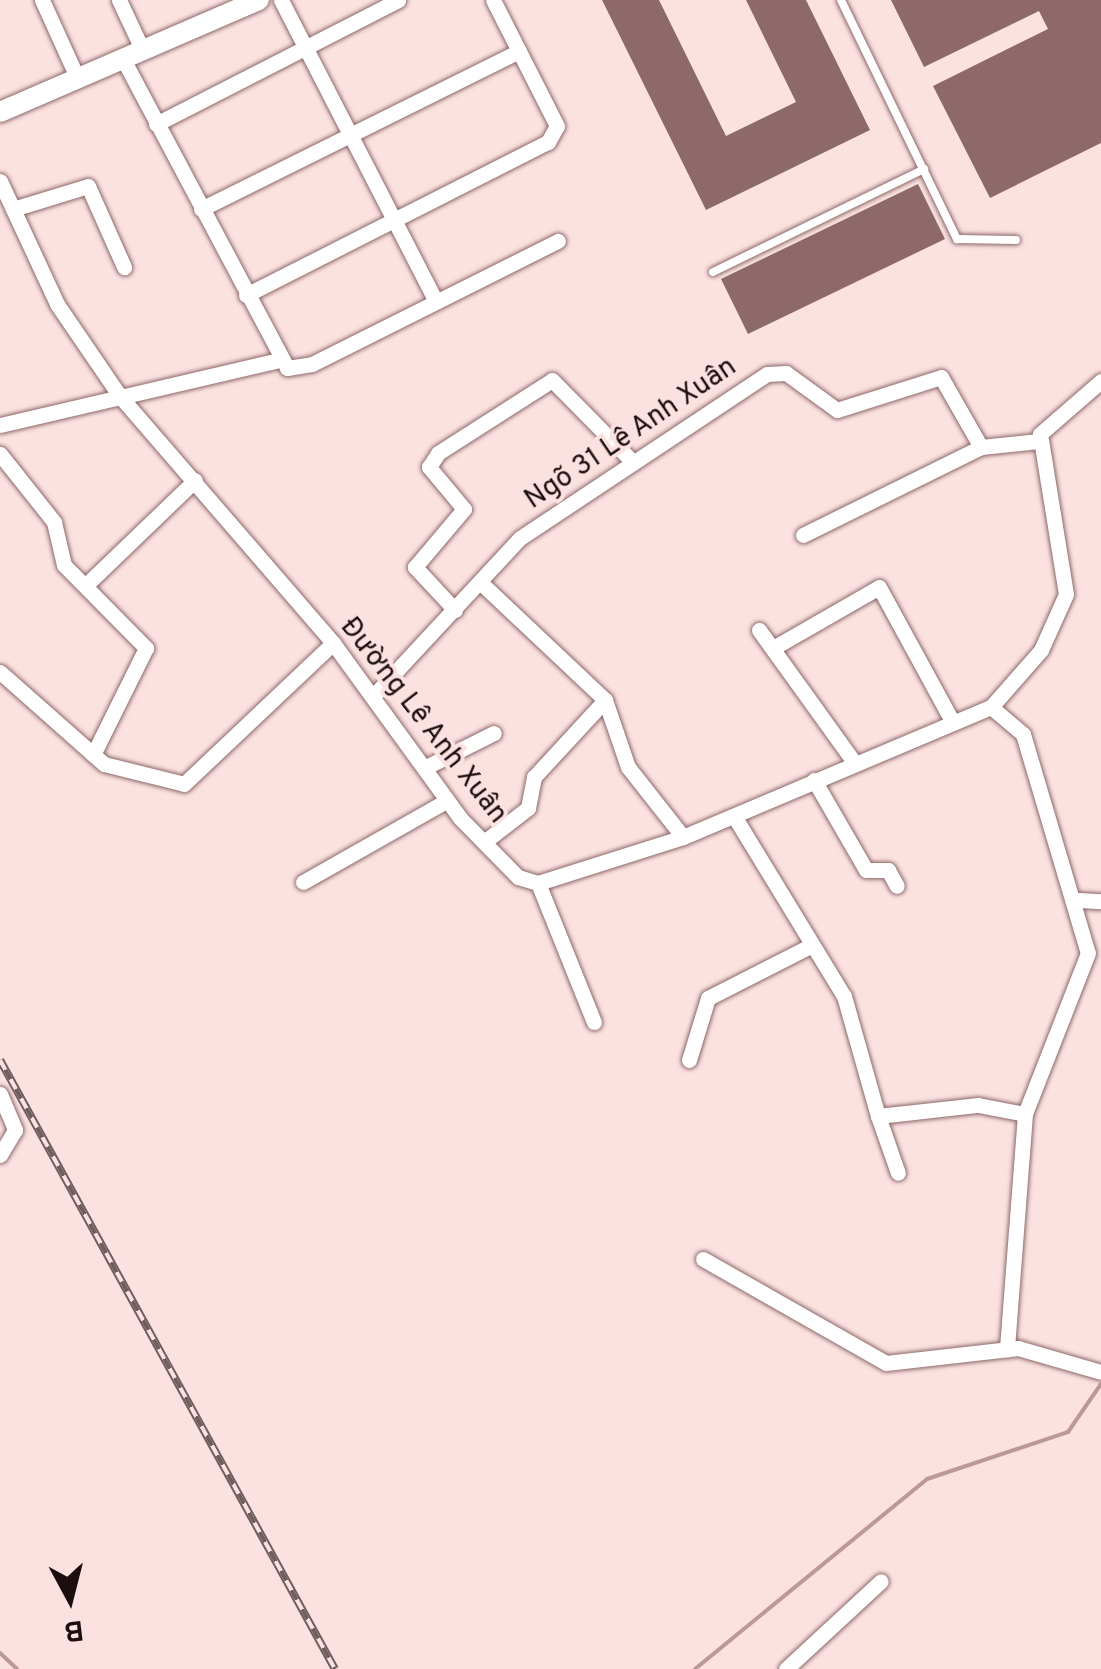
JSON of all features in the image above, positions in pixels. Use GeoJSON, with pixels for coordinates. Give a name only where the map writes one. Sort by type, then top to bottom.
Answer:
{"type":"FeatureCollection","features":[{"type":"Feature","properties":{"kind":"main road"},"geometry":{"type":"LineString","coordinates":[[0,112],[259,0]]}},
{"type":"Feature","properties":{"kind":"street"},"geometry":{"type":"LineString","coordinates":[[42,0],[78,78]]}},
{"type":"Feature","properties":{"kind":"street"},"geometry":{"type":"LineString","coordinates":[[119,0],[156,124],[246,295],[276,361]]}},
{"type":"Feature","properties":{"kind":"street"},"geometry":{"type":"LineString","coordinates":[[281,0],[436,300]]}},
{"type":"Feature","properties":{"kind":"street"},"geometry":{"type":"LineString","coordinates":[[156,124],[398,0]]}},
{"type":"Feature","properties":{"kind":"street"},"geometry":{"type":"LineString","coordinates":[[246,295],[554,135],[494,0]]}},
{"type":"Feature","properties":{"kind":"street"},"geometry":{"type":"LineString","coordinates":[[201,209],[519,50]]}},
{"type":"Feature","properties":{"kind":"street","name":"Đường Lê Anh Xuân"},"geometry":{"type":"LineString","coordinates":[[0,181],[57,304],[119,395],[196,480],[374,695],[446,801],[484,842],[538,884]]}},
{"type":"Feature","properties":{"kind":"street"},"geometry":{"type":"LineString","coordinates":[[14,209],[88,186],[124,267]]}},
{"type":"Feature","properties":{"kind":"street"},"geometry":{"type":"LineString","coordinates":[[0,424],[276,361],[312,364],[558,241]]}},
{"type":"Feature","properties":{"kind":"street","name":"Ngõ 31 Lê Anh Xuân"},"geometry":{"type":"LineString","coordinates":[[374,695],[520,538],[631,460],[774,372],[837,410],[940,377],[980,446]]}},
{"type":"Feature","properties":{"kind":"street"},"geometry":{"type":"LineString","coordinates":[[455,610],[415,568],[464,508],[430,467],[438,453],[552,380],[631,460]]}},
{"type":"Feature","properties":{"kind":"street"},"geometry":{"type":"LineString","coordinates":[[594,1022],[538,884],[682,838],[952,719],[991,707],[1040,650],[1066,594],[1039,441],[1048,422],[1101,381]]}},
{"type":"Feature","properties":{"kind":"street"},"geometry":{"type":"LineString","coordinates":[[803,535],[980,446],[1039,441]]}},
{"type":"Feature","properties":{"kind":"street"},"geometry":{"type":"LineString","coordinates":[[0,454],[50,516],[64,565],[146,648],[92,755]]}},
{"type":"Feature","properties":{"kind":"street"},"geometry":{"type":"LineString","coordinates":[[86,585],[196,480]]}},
{"type":"Feature","properties":{"kind":"street"},"geometry":{"type":"LineString","coordinates":[[481,582],[605,700],[628,768],[682,838]]}},
{"type":"Feature","properties":{"kind":"street"},"geometry":{"type":"LineString","coordinates":[[774,648],[880,587],[952,719]]}},
{"type":"Feature","properties":{"kind":"street"},"geometry":{"type":"LineString","coordinates":[[759,630],[853,761]]}},
{"type":"Feature","properties":{"kind":"street"},"geometry":{"type":"LineString","coordinates":[[0,672],[92,755],[193,782],[332,643]]}},
{"type":"Feature","properties":{"kind":"street"},"geometry":{"type":"LineString","coordinates":[[484,842],[528,808],[534,777],[605,700]]}},
{"type":"Feature","properties":{"kind":"street"},"geometry":{"type":"LineString","coordinates":[[991,707],[1023,734],[1079,900],[1086,972],[1025,1114],[1007,1349]]}},
{"type":"Feature","properties":{"kind":"street"},"geometry":{"type":"LineString","coordinates":[[424,768],[494,733]]}},
{"type":"Feature","properties":{"kind":"street"},"geometry":{"type":"LineString","coordinates":[[814,780],[866,870],[888,870],[897,886]]}},
{"type":"Feature","properties":{"kind":"street"},"geometry":{"type":"LineString","coordinates":[[303,882],[446,801]]}},
{"type":"Feature","properties":{"kind":"street"},"geometry":{"type":"LineString","coordinates":[[734,816],[844,996],[898,1173]]}},
{"type":"Feature","properties":{"kind":"street"},"geometry":{"type":"LineString","coordinates":[[1079,900],[1101,901]]}},
{"type":"Feature","properties":{"kind":"street"},"geometry":{"type":"LineString","coordinates":[[689,1060],[708,998],[810,946]]}},
{"type":"Feature","properties":{"kind":"street"},"geometry":{"type":"LineString","coordinates":[[0,1094],[14,1130],[0,1155]]}},
{"type":"Feature","properties":{"kind":"street"},"geometry":{"type":"LineString","coordinates":[[878,1116],[978,1105],[1025,1114]]}},
{"type":"Feature","properties":{"kind":"street"},"geometry":{"type":"LineString","coordinates":[[703,1259],[886,1363],[1007,1349],[1101,1372]]}},
{"type":"Feature","properties":{"kind":"street"},"geometry":{"type":"LineString","coordinates":[[786,1669],[881,1581]]}},
{"type":"Feature","properties":{"kind":"lane"},"geometry":{"type":"LineString","coordinates":[[841,0],[957,239],[1016,240]]}},
{"type":"Feature","properties":{"kind":"lane"},"geometry":{"type":"LineString","coordinates":[[713,272],[924,169]]}},
{"type":"Feature","properties":{"kind":"building"},"geometry":{"type":"Polygon","coordinates":[[[602,0],[659,0],[726,136],[796,102],[746,0],[806,0],[870,130],[706,210],[602,0]]]}},
{"type":"Feature","properties":{"kind":"building"},"geometry":{"type":"Polygon","coordinates":[[[891,0],[1101,0],[1101,143],[990,198],[933,86],[1048,29],[1039,11],[924,67],[891,0]]]}},
{"type":"Feature","properties":{"kind":"building"},"geometry":{"type":"Polygon","coordinates":[[[918,184],[945,239],[748,334],[721,279],[918,184]]]}},
{"type":"Feature","properties":{"kind":"waterway"},"geometry":{"type":"LineString","coordinates":[[695,1669],[927,1479],[1068,1432],[1101,1384]]}},
{"type":"Feature","properties":{"kind":"waterway"},"geometry":{"type":"LineString","coordinates":[[0,1653],[17,1669]]}},
{"type":"Feature","properties":{"kind":"railway"},"geometry":{"type":"LineString","coordinates":[[0,1060],[335,1669]]}}]}
